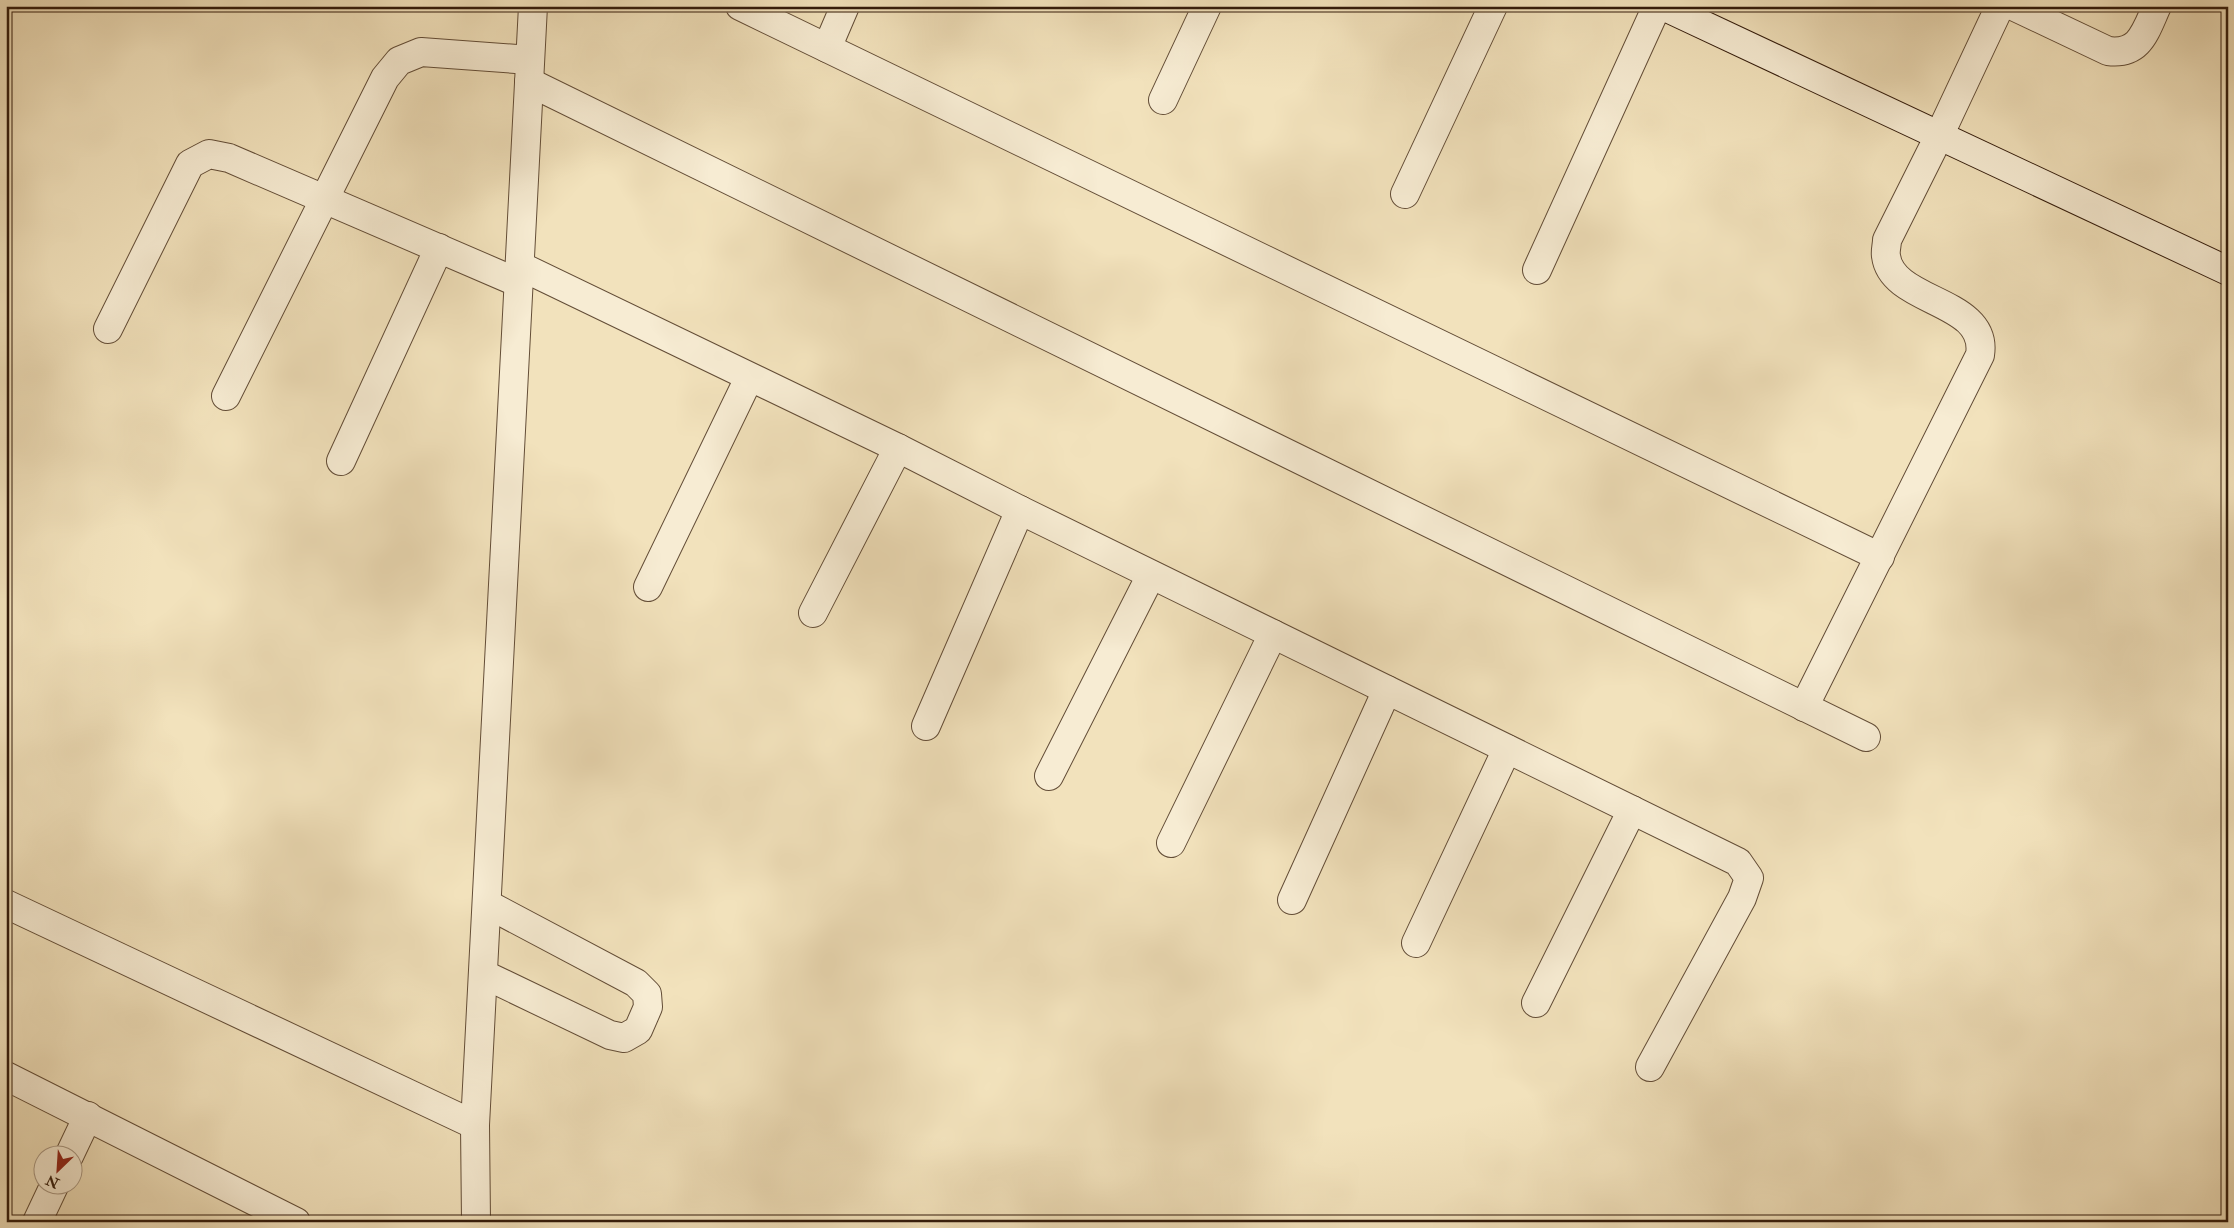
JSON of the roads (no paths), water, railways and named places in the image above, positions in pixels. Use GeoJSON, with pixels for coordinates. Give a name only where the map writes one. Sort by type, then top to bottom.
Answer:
{"type":"FeatureCollection","features":[{"type":"Feature","properties":{"kind":"street"},"geometry":{"type":"LineString","coordinates":[[476,1222],[476,1125],[486,904],[533,6]]}},
{"type":"Feature","properties":{"kind":"street"},"geometry":{"type":"LineString","coordinates":[[740,6],[1880,556]]}},
{"type":"Feature","properties":{"kind":"street"},"geometry":{"type":"LineString","coordinates":[[827,48],[845,6]]}},
{"type":"Feature","properties":{"kind":"street"},"geometry":{"type":"LineString","coordinates":[[1163,100],[1207,6]]}},
{"type":"Feature","properties":{"kind":"street"},"geometry":{"type":"LineString","coordinates":[[1405,194],[1493,6]]}},
{"type":"Feature","properties":{"kind":"street"},"geometry":{"type":"LineString","coordinates":[[1536,270],[1657,6]]}},
{"type":"Feature","properties":{"kind":"street"},"geometry":{"type":"LineString","coordinates":[[1663,6],[2228,271]]}},
{"type":"Feature","properties":{"kind":"street"},"geometry":{"type":"LineString","coordinates":[[1804,707],[1980,356],[1982,344],[1978,333],[1971,324],[1961,316],[1907,285],[1893,272],[1886,257],[1887,240],[1939,136],[2000,6]]}},
{"type":"Feature","properties":{"kind":"street"},"geometry":{"type":"LineString","coordinates":[[2014,6],[2108,51],[2122,53],[2134,46],[2144,34],[2157,6]]}},
{"type":"Feature","properties":{"kind":"street"},"geometry":{"type":"LineString","coordinates":[[226,396],[385,78],[399,61],[421,52],[530,71],[1866,737]]}},
{"type":"Feature","properties":{"kind":"street"},"geometry":{"type":"LineString","coordinates":[[108,329],[190,164],[209,154],[229,158],[439,248],[519,274],[898,448],[1151,575],[1738,862],[1749,878],[1742,898],[1650,1067]]}},
{"type":"Feature","properties":{"kind":"street"},"geometry":{"type":"LineString","coordinates":[[341,461],[439,248]]}},
{"type":"Feature","properties":{"kind":"street"},"geometry":{"type":"LineString","coordinates":[[648,587],[749,378]]}},
{"type":"Feature","properties":{"kind":"street"},"geometry":{"type":"LineString","coordinates":[[813,613],[898,448]]}},
{"type":"Feature","properties":{"kind":"street"},"geometry":{"type":"LineString","coordinates":[[926,726],[1020,510]]}},
{"type":"Feature","properties":{"kind":"street"},"geometry":{"type":"LineString","coordinates":[[1049,776],[1151,575]]}},
{"type":"Feature","properties":{"kind":"street"},"geometry":{"type":"LineString","coordinates":[[1171,843],[1273,634]]}},
{"type":"Feature","properties":{"kind":"street"},"geometry":{"type":"LineString","coordinates":[[1292,900],[1387,690]]}},
{"type":"Feature","properties":{"kind":"street"},"geometry":{"type":"LineString","coordinates":[[1416,943],[1508,749]]}},
{"type":"Feature","properties":{"kind":"street"},"geometry":{"type":"LineString","coordinates":[[1536,1003],[1632,810]]}},
{"type":"Feature","properties":{"kind":"street"},"geometry":{"type":"LineString","coordinates":[[6,904],[476,1125]]}},
{"type":"Feature","properties":{"kind":"street"},"geometry":{"type":"LineString","coordinates":[[483,974],[610,1035],[624,1038],[638,1030],[648,1007],[647,994],[636,983],[486,904]]}},
{"type":"Feature","properties":{"kind":"street"},"geometry":{"type":"LineString","coordinates":[[6,1076],[296,1222]]}},
{"type":"Feature","properties":{"kind":"street"},"geometry":{"type":"LineString","coordinates":[[74,1146],[88,1116]]}},
{"type":"Feature","properties":{"kind":"street"},"geometry":{"type":"LineString","coordinates":[[36,1222],[49,1196]]}}]}
